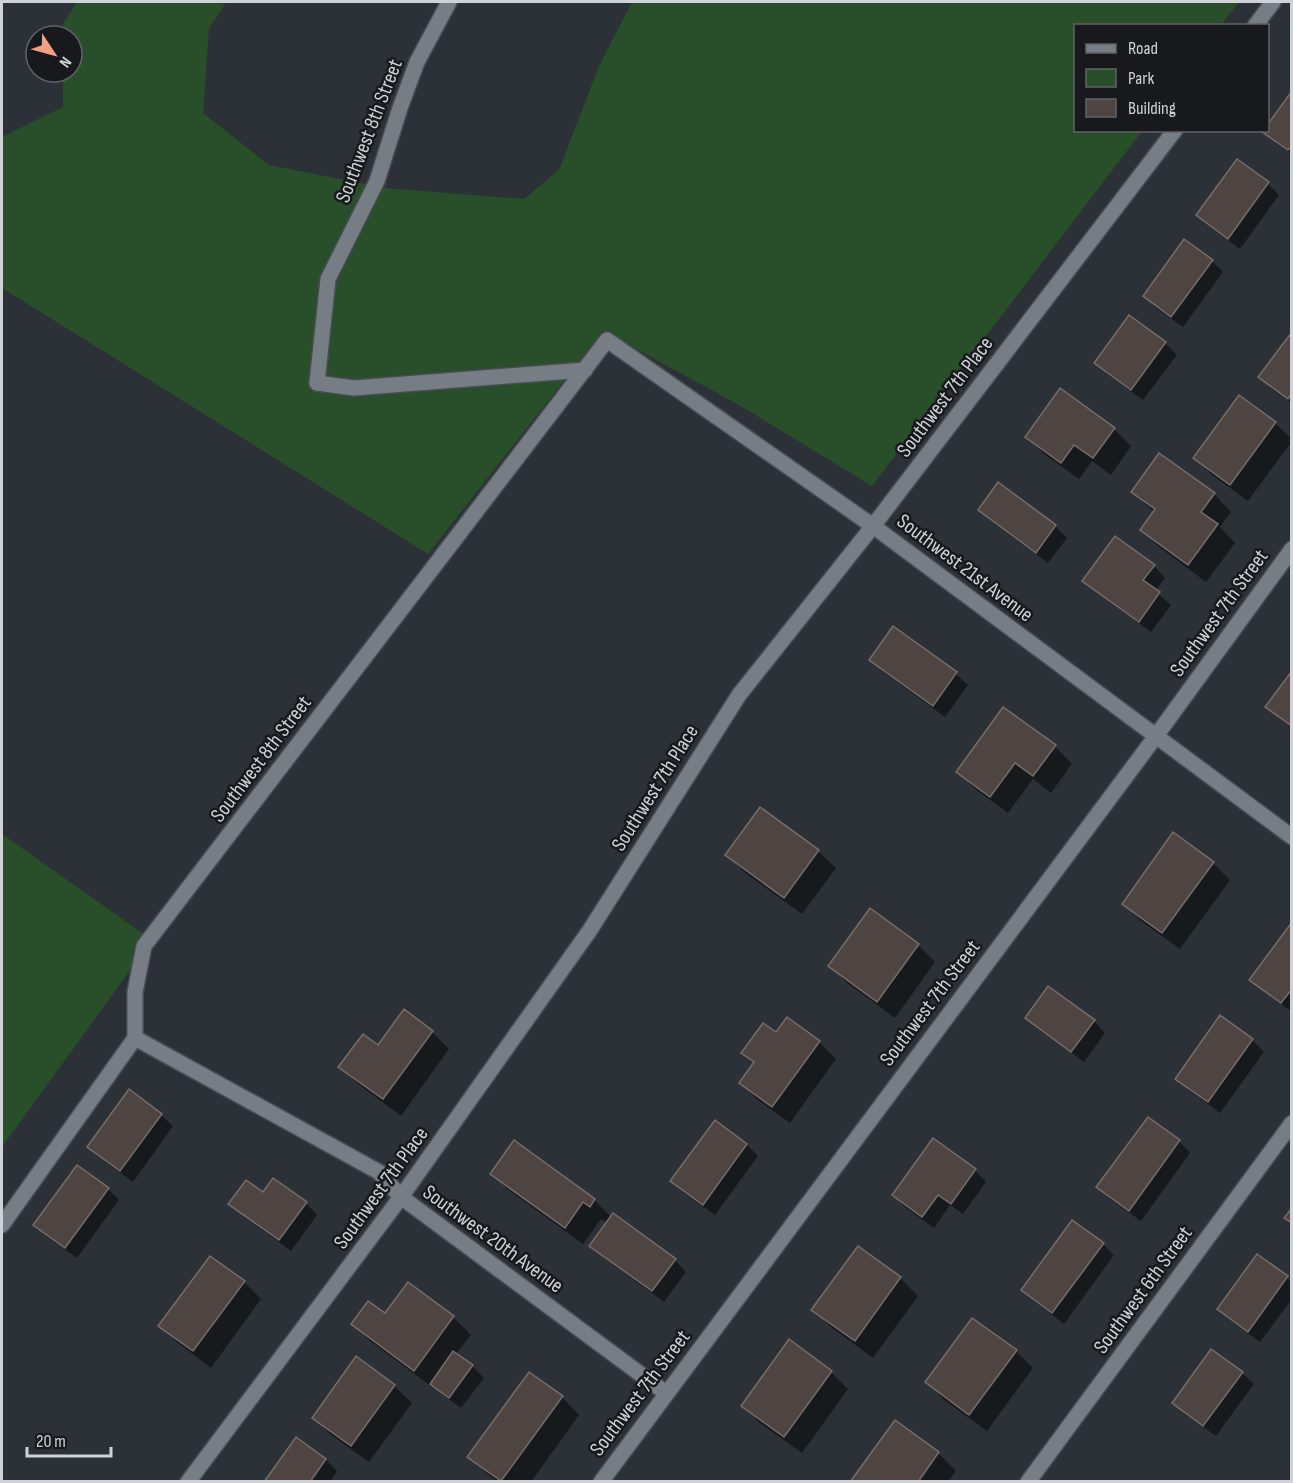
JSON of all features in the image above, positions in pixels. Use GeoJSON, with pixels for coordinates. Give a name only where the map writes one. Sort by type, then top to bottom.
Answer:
{"type":"FeatureCollection","features":[{"type":"Feature","properties":{"kind":"street","name":"Southwest 8th Street"},"geometry":{"type":"LineString","coordinates":[[449,2],[417,62],[377,181],[328,279],[317,383],[354,388],[585,370]]}},
{"type":"Feature","properties":{"kind":"street"},"geometry":{"type":"LineString","coordinates":[[1256,24],[1273,2]]}},
{"type":"Feature","properties":{"kind":"street","name":"Southwest 7th Place"},"geometry":{"type":"LineString","coordinates":[[188,1482],[401,1197],[590,930],[739,695],[873,526],[1173,132]]}},
{"type":"Feature","properties":{"kind":"street","name":"Southwest 8th Street"},"geometry":{"type":"LineString","coordinates":[[135,1038],[135,992],[144,946],[607,340]]}},
{"type":"Feature","properties":{"kind":"street","name":"Southwest 21st Avenue"},"geometry":{"type":"LineString","coordinates":[[607,340],[873,526],[1292,837]]}},
{"type":"Feature","properties":{"kind":"street","name":"Southwest 7th Street"},"geometry":{"type":"LineString","coordinates":[[601,1482],[1156,736],[1292,549]]}},
{"type":"Feature","properties":{"kind":"street"},"geometry":{"type":"LineString","coordinates":[[2,1225],[135,1038]]}},
{"type":"Feature","properties":{"kind":"street","name":"Southwest 20th Avenue"},"geometry":{"type":"LineString","coordinates":[[135,1038],[379,1172],[401,1197],[666,1393]]}},
{"type":"Feature","properties":{"kind":"street","name":"Southwest 6th Street"},"geometry":{"type":"LineString","coordinates":[[1028,1482],[1292,1123]]}},
{"type":"Feature","properties":{"kind":"green space"},"geometry":{"type":"Polygon","coordinates":[[[77,2],[226,2],[209,29],[203,113],[269,165],[385,188],[524,199],[559,170],[599,66],[632,2],[1239,2],[1222,24],[1074,24],[1074,132],[1141,132],[872,486],[739,405],[603,331],[428,554],[2,288],[2,137],[63,107],[63,84],[84,84],[84,24],[63,24],[77,2]]]}},
{"type":"Feature","properties":{"kind":"green space"},"geometry":{"type":"Polygon","coordinates":[[[2,834],[152,940],[2,1147],[2,834]]]}},
{"type":"Feature","properties":{"kind":"building"},"geometry":{"type":"Polygon","coordinates":[[[1292,91],[1292,146],[1288,150],[1262,132],[1269,132],[1269,123],[1292,91]]]}},
{"type":"Feature","properties":{"kind":"building"},"geometry":{"type":"Polygon","coordinates":[[[1237,159],[1269,182],[1228,239],[1196,215],[1237,159]]]}},
{"type":"Feature","properties":{"kind":"building"},"geometry":{"type":"Polygon","coordinates":[[[1184,239],[1213,260],[1171,317],[1143,296],[1184,239]]]}},
{"type":"Feature","properties":{"kind":"building"},"geometry":{"type":"Polygon","coordinates":[[[1129,315],[1166,342],[1131,390],[1094,363],[1129,315]]]}},
{"type":"Feature","properties":{"kind":"building"},"geometry":{"type":"Polygon","coordinates":[[[1292,332],[1292,393],[1288,399],[1258,377],[1292,332]]]}},
{"type":"Feature","properties":{"kind":"building"},"geometry":{"type":"Polygon","coordinates":[[[1060,388],[1115,428],[1093,458],[1074,445],[1061,463],[1025,437],[1060,388]]]}},
{"type":"Feature","properties":{"kind":"building"},"geometry":{"type":"Polygon","coordinates":[[[1239,395],[1276,422],[1230,485],[1193,458],[1239,395]]]}},
{"type":"Feature","properties":{"kind":"building"},"geometry":{"type":"Polygon","coordinates":[[[1159,453],[1215,493],[1201,512],[1218,524],[1188,565],[1140,530],[1155,509],[1131,492],[1159,453]]]}},
{"type":"Feature","properties":{"kind":"building"},"geometry":{"type":"Polygon","coordinates":[[[998,482],[1056,525],[1036,553],[978,510],[998,482]]]}},
{"type":"Feature","properties":{"kind":"building"},"geometry":{"type":"Polygon","coordinates":[[[1115,536],[1155,565],[1143,580],[1160,592],[1139,622],[1082,581],[1115,536]]]}},
{"type":"Feature","properties":{"kind":"building"},"geometry":{"type":"Polygon","coordinates":[[[893,626],[957,672],[933,706],[869,660],[893,626]]]}},
{"type":"Feature","properties":{"kind":"building"},"geometry":{"type":"Polygon","coordinates":[[[1292,671],[1292,726],[1265,707],[1292,671]]]}},
{"type":"Feature","properties":{"kind":"building"},"geometry":{"type":"Polygon","coordinates":[[[1003,707],[1056,745],[1033,776],[1015,763],[990,797],[956,772],[1003,707]]]}},
{"type":"Feature","properties":{"kind":"building"},"geometry":{"type":"Polygon","coordinates":[[[760,807],[819,850],[784,898],[725,855],[760,807]]]}},
{"type":"Feature","properties":{"kind":"building"},"geometry":{"type":"Polygon","coordinates":[[[1173,832],[1214,862],[1162,933],[1122,904],[1173,832]]]}},
{"type":"Feature","properties":{"kind":"building"},"geometry":{"type":"Polygon","coordinates":[[[870,908],[919,944],[877,1002],[828,966],[870,908]]]}},
{"type":"Feature","properties":{"kind":"building"},"geometry":{"type":"Polygon","coordinates":[[[1292,922],[1292,989],[1281,1003],[1249,980],[1292,922]]]}},
{"type":"Feature","properties":{"kind":"building"},"geometry":{"type":"Polygon","coordinates":[[[1048,986],[1095,1020],[1071,1052],[1025,1018],[1048,986]]]}},
{"type":"Feature","properties":{"kind":"building"},"geometry":{"type":"Polygon","coordinates":[[[404,1009],[433,1031],[383,1099],[338,1067],[363,1034],[378,1045],[404,1009]]]}},
{"type":"Feature","properties":{"kind":"building"},"geometry":{"type":"Polygon","coordinates":[[[1220,1015],[1253,1039],[1208,1102],[1175,1079],[1220,1015]]]}},
{"type":"Feature","properties":{"kind":"building"},"geometry":{"type":"Polygon","coordinates":[[[787,1017],[820,1041],[772,1107],[739,1083],[754,1062],[741,1053],[763,1023],[776,1032],[787,1017]]]}},
{"type":"Feature","properties":{"kind":"building"},"geometry":{"type":"Polygon","coordinates":[[[129,1089],[162,1114],[120,1171],[87,1147],[129,1089]]]}},
{"type":"Feature","properties":{"kind":"building"},"geometry":{"type":"Polygon","coordinates":[[[1148,1117],[1180,1140],[1129,1211],[1096,1187],[1148,1117]]]}},
{"type":"Feature","properties":{"kind":"building"},"geometry":{"type":"Polygon","coordinates":[[[715,1120],[747,1144],[703,1205],[670,1181],[715,1120]]]}},
{"type":"Feature","properties":{"kind":"building"},"geometry":{"type":"Polygon","coordinates":[[[933,1138],[976,1169],[951,1204],[938,1195],[922,1217],[892,1195],[933,1138]]]}},
{"type":"Feature","properties":{"kind":"building"},"geometry":{"type":"Polygon","coordinates":[[[514,1140],[595,1199],[590,1207],[583,1202],[565,1228],[490,1174],[514,1140]]]}},
{"type":"Feature","properties":{"kind":"building"},"geometry":{"type":"Polygon","coordinates":[[[77,1165],[109,1188],[65,1248],[33,1225],[77,1165]]]}},
{"type":"Feature","properties":{"kind":"building"},"geometry":{"type":"Polygon","coordinates":[[[273,1178],[307,1202],[279,1240],[228,1204],[246,1180],[263,1192],[273,1178]]]}},
{"type":"Feature","properties":{"kind":"building"},"geometry":{"type":"Polygon","coordinates":[[[1292,1208],[1292,1223],[1284,1218],[1292,1208]]]}},
{"type":"Feature","properties":{"kind":"building"},"geometry":{"type":"Polygon","coordinates":[[[613,1213],[676,1259],[652,1291],[589,1246],[613,1213]]]}},
{"type":"Feature","properties":{"kind":"building"},"geometry":{"type":"Polygon","coordinates":[[[1072,1220],[1104,1243],[1052,1313],[1021,1290],[1072,1220]]]}},
{"type":"Feature","properties":{"kind":"building"},"geometry":{"type":"Polygon","coordinates":[[[858,1246],[901,1277],[855,1341],[811,1310],[858,1246]]]}},
{"type":"Feature","properties":{"kind":"building"},"geometry":{"type":"Polygon","coordinates":[[[1257,1254],[1288,1276],[1248,1332],[1217,1309],[1257,1254]]]}},
{"type":"Feature","properties":{"kind":"building"},"geometry":{"type":"Polygon","coordinates":[[[210,1256],[245,1281],[193,1351],[158,1326],[210,1256]]]}},
{"type":"Feature","properties":{"kind":"building"},"geometry":{"type":"Polygon","coordinates":[[[408,1282],[454,1316],[414,1371],[351,1324],[368,1301],[385,1313],[408,1282]]]}},
{"type":"Feature","properties":{"kind":"building"},"geometry":{"type":"Polygon","coordinates":[[[972,1318],[1017,1350],[969,1415],[925,1382],[972,1318]]]}},
{"type":"Feature","properties":{"kind":"building"},"geometry":{"type":"Polygon","coordinates":[[[789,1339],[832,1371],[784,1437],[741,1406],[789,1339]]]}},
{"type":"Feature","properties":{"kind":"building"},"geometry":{"type":"Polygon","coordinates":[[[1211,1349],[1243,1372],[1203,1426],[1172,1403],[1211,1349]]]}},
{"type":"Feature","properties":{"kind":"building"},"geometry":{"type":"Polygon","coordinates":[[[453,1351],[473,1365],[449,1398],[430,1384],[453,1351]]]}},
{"type":"Feature","properties":{"kind":"building"},"geometry":{"type":"Polygon","coordinates":[[[356,1356],[395,1385],[351,1446],[312,1418],[356,1356]]]}},
{"type":"Feature","properties":{"kind":"building"},"geometry":{"type":"Polygon","coordinates":[[[529,1372],[563,1396],[501,1481],[467,1457],[529,1372]]]}},
{"type":"Feature","properties":{"kind":"building"},"geometry":{"type":"Polygon","coordinates":[[[895,1420],[939,1452],[918,1482],[850,1482],[895,1420]]]}},
{"type":"Feature","properties":{"kind":"building"},"geometry":{"type":"Polygon","coordinates":[[[296,1437],[326,1459],[310,1482],[264,1482],[296,1437]]]}}]}
